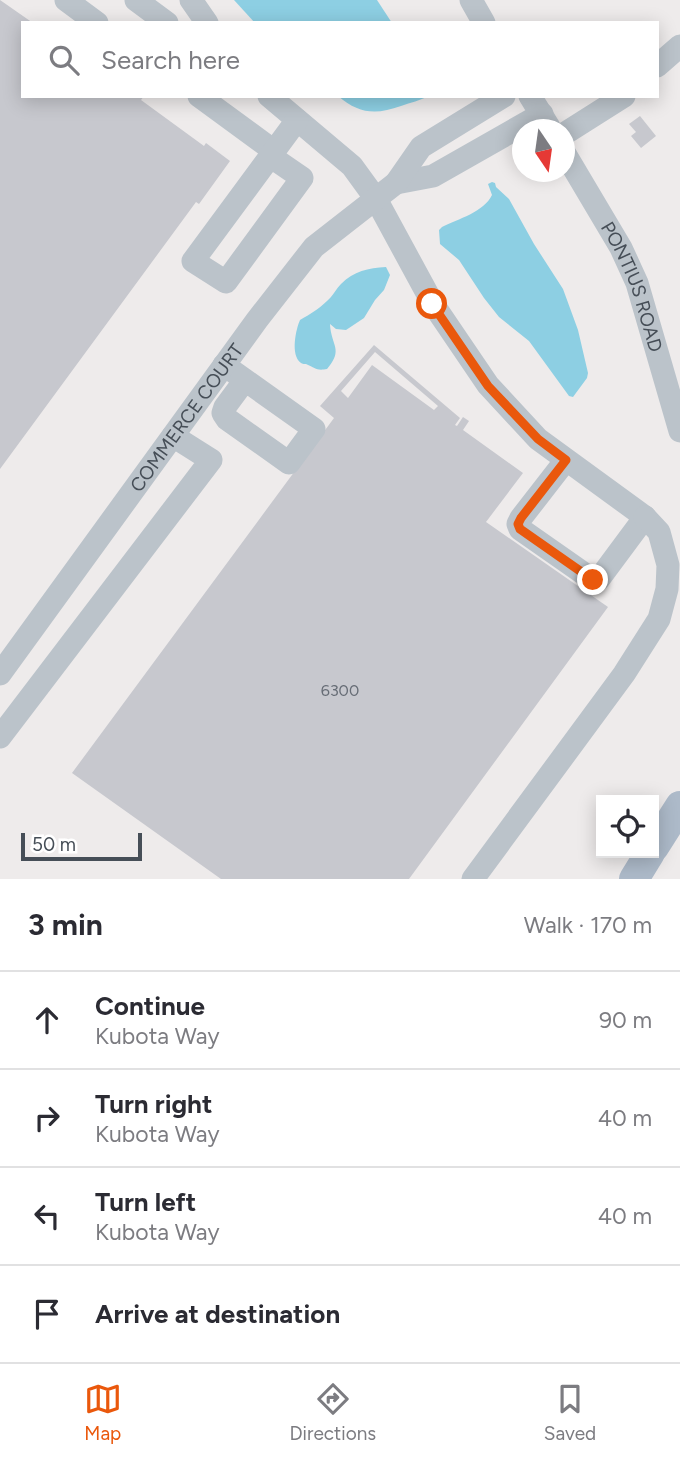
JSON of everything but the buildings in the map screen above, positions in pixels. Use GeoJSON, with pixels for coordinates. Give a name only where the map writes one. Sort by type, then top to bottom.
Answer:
{"type":"FeatureCollection","features":[{"type":"Feature","properties":{"kind":"main road"},"geometry":{"type":"LineString","coordinates":[[659,839],[680,806]]}},
{"type":"Feature","properties":{"kind":"main road"},"geometry":{"type":"LineString","coordinates":[[634,879],[647,858]]}},
{"type":"Feature","properties":{"kind":"street"},"geometry":{"type":"LineString","coordinates":[[66,0],[94,21]]}},
{"type":"Feature","properties":{"kind":"street"},"geometry":{"type":"LineString","coordinates":[[136,0],[164,21]]}},
{"type":"Feature","properties":{"kind":"street"},"geometry":{"type":"LineString","coordinates":[[191,0],[206,21]]}},
{"type":"Feature","properties":{"kind":"street"},"geometry":{"type":"LineString","coordinates":[[471,0],[484,21]]}},
{"type":"Feature","properties":{"kind":"street"},"geometry":{"type":"LineString","coordinates":[[659,64],[680,46]]}},
{"type":"Feature","properties":{"kind":"street"},"geometry":{"type":"LineString","coordinates":[[202,98],[272,153],[302,178],[226,282],[193,261],[272,153],[297,120]]}},
{"type":"Feature","properties":{"kind":"street"},"geometry":{"type":"LineString","coordinates":[[271,98],[352,166],[376,199],[432,304],[488,386],[538,439],[645,517],[659,532],[668,565],[667,589],[659,619],[624,674],[473,879]]}},
{"type":"Feature","properties":{"kind":"street","name":"COMMERCE COURT"},"geometry":{"type":"LineString","coordinates":[[2,671],[224,365],[314,247],[397,183],[421,147],[501,98]]}},
{"type":"Feature","properties":{"kind":"street"},"geometry":{"type":"LineString","coordinates":[[575,128],[621,98]]}},
{"type":"Feature","properties":{"kind":"street","name":"COMMERCE COURT"},"geometry":{"type":"LineString","coordinates":[[397,183],[433,176],[541,113]]}},
{"type":"Feature","properties":{"kind":"street","name":"PONTIUS ROAD"},"geometry":{"type":"LineString","coordinates":[[575,169],[617,240],[637,283],[675,392],[680,431]]}},
{"type":"Feature","properties":{"kind":"street"},"geometry":{"type":"LineString","coordinates":[[224,365],[245,380]]}},
{"type":"Feature","properties":{"kind":"street"},"geometry":{"type":"LineString","coordinates":[[0,737],[211,460],[173,436]]}},
{"type":"Feature","properties":{"kind":"street"},"geometry":{"type":"LineString","coordinates":[[566,460],[521,518],[518,524],[520,529],[593,580],[599,579],[645,517]]}},
{"type":"Feature","properties":{"kind":"street"},"geometry":{"type":"LineString","coordinates":[[2,671],[36,690]]}},
{"type":"Feature","properties":{"kind":"water"},"geometry":{"type":"Polygon","coordinates":[[[234,0],[377,0],[391,21],[253,21],[234,0]]]}},
{"type":"Feature","properties":{"kind":"water"},"geometry":{"type":"Polygon","coordinates":[[[341,98],[424,98],[376,112],[341,98]]]}},
{"type":"Feature","properties":{"kind":"water"},"geometry":{"type":"Polygon","coordinates":[[[492,182],[509,199],[563,289],[578,330],[588,373],[573,397],[569,396],[529,341],[499,317],[459,260],[440,244],[439,230],[483,206],[492,195],[488,184],[492,182]]]}},
{"type":"Feature","properties":{"kind":"water"},"geometry":{"type":"Polygon","coordinates":[[[386,267],[390,275],[384,290],[364,318],[346,330],[336,329],[330,324],[336,352],[327,369],[301,363],[295,348],[300,320],[324,304],[351,276],[367,269],[386,267]]]}},
{"type":"Feature","properties":{"kind":"route"},"geometry":{"type":"LineString","coordinates":[[432,304],[488,386],[538,439],[566,460],[521,518],[518,524],[520,529],[593,580]]}}]}
